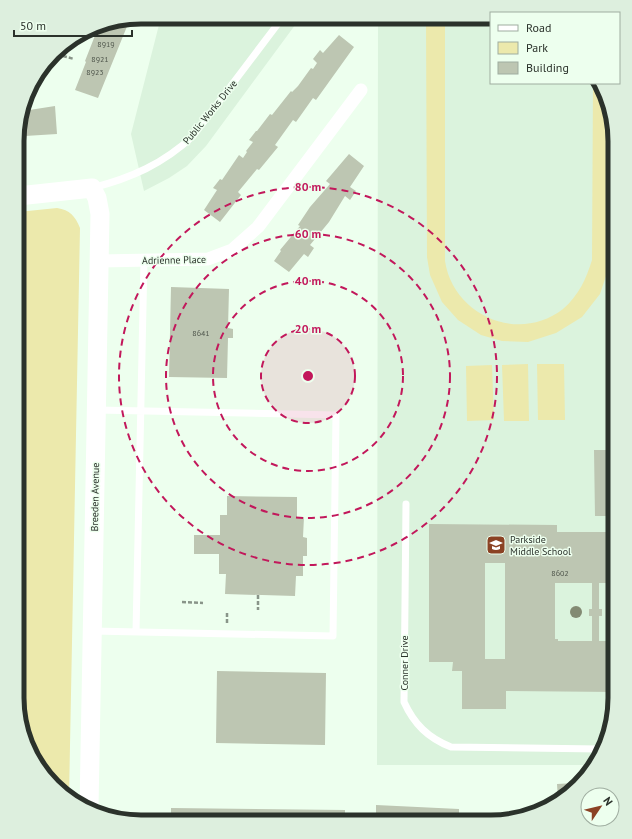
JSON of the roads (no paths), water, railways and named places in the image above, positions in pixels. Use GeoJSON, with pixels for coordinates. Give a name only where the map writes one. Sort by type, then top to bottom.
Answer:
{"type":"FeatureCollection","features":[{"type":"Feature","properties":{"kind":"street","name":"Adrienne Place"},"geometry":{"type":"LineString","coordinates":[[99,261],[212,259],[232,250],[244,241],[258,227],[362,90]]}},
{"type":"Feature","properties":{"kind":"street"},"geometry":{"type":"LineString","coordinates":[[24,195],[92,188]]}},
{"type":"Feature","properties":{"kind":"street","name":"Breeden Avenue"},"geometry":{"type":"LineString","coordinates":[[90,803],[100,214],[97,198],[92,188]]}},
{"type":"Feature","properties":{"kind":"lane","name":"Public Works Drive"},"geometry":{"type":"LineString","coordinates":[[92,188],[130,177],[157,163],[182,146],[193,136],[278,24]]}},
{"type":"Feature","properties":{"kind":"lane"},"geometry":{"type":"LineString","coordinates":[[136,632],[144,260]]}},
{"type":"Feature","properties":{"kind":"lane"},"geometry":{"type":"LineString","coordinates":[[92,632],[333,636],[336,415],[97,410]]}},
{"type":"Feature","properties":{"kind":"lane","name":"Conner Drive"},"geometry":{"type":"LineString","coordinates":[[406,504],[404,702],[415,722],[425,733],[450,748],[596,749]]}},
{"type":"Feature","properties":{"kind":"place","name":"Parkside Middle School"},"geometry":{"type":"Point","coordinates":[496,545]}}]}
